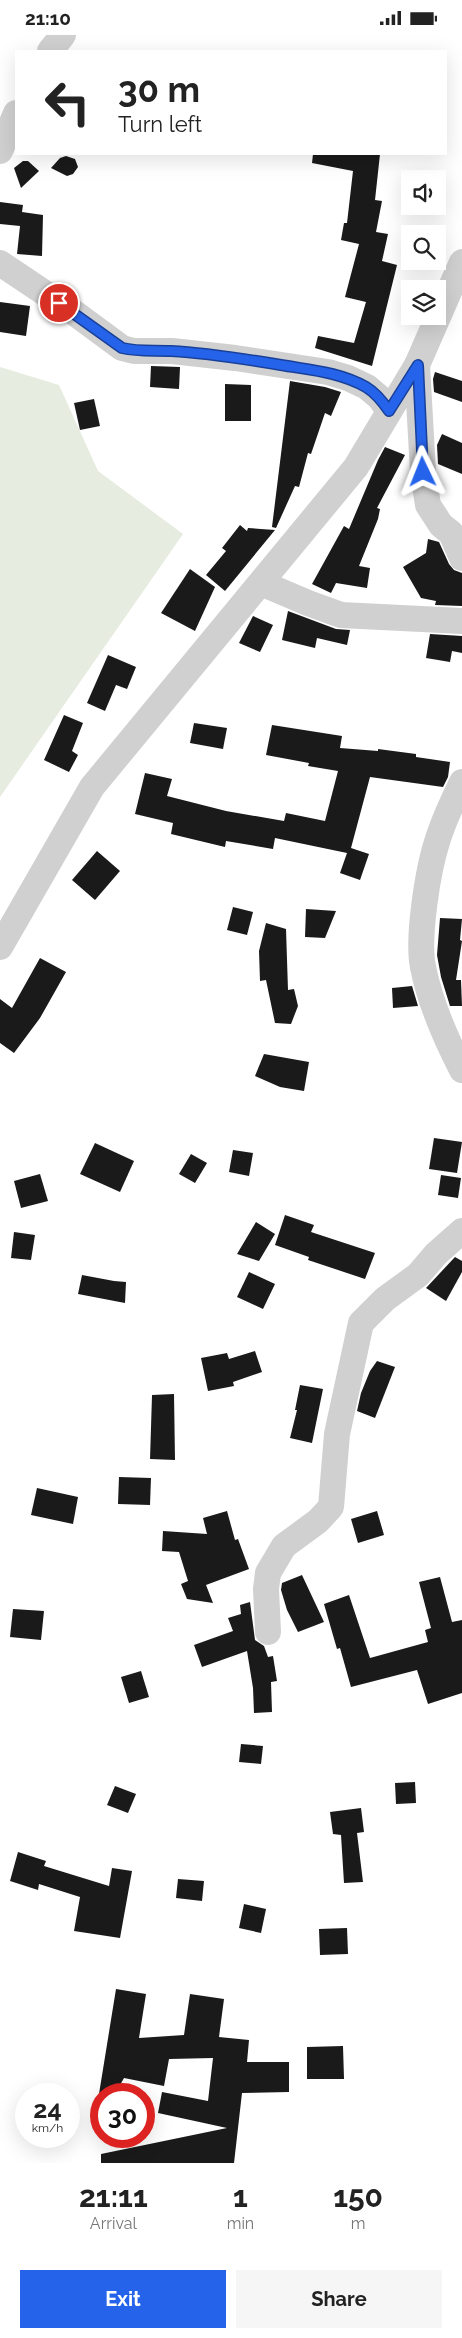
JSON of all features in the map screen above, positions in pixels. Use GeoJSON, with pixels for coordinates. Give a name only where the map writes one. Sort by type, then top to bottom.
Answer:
{"type":"FeatureCollection","features":[{"type":"Feature","properties":{"kind":"street"},"geometry":{"type":"LineString","coordinates":[[51,50],[63,35]]}},
{"type":"Feature","properties":{"kind":"street"},"geometry":{"type":"LineString","coordinates":[[0,151],[15,115]]}},
{"type":"Feature","properties":{"kind":"street"},"geometry":{"type":"LineString","coordinates":[[0,947],[92,787],[343,484],[418,365],[462,262]]}},
{"type":"Feature","properties":{"kind":"street"},"geometry":{"type":"LineString","coordinates":[[0,263],[122,348],[134,351],[172,351],[235,358],[328,372],[348,378],[367,387],[380,398],[389,411]]}},
{"type":"Feature","properties":{"kind":"street"},"geometry":{"type":"LineString","coordinates":[[418,365],[423,472],[428,505],[433,515],[451,533],[462,559]]}},
{"type":"Feature","properties":{"kind":"street"},"geometry":{"type":"LineString","coordinates":[[261,583],[341,615],[462,621]]}},
{"type":"Feature","properties":{"kind":"street"},"geometry":{"type":"LineString","coordinates":[[462,782],[434,851],[421,931],[422,965],[434,1007],[462,1070]]}},
{"type":"Feature","properties":{"kind":"street"},"geometry":{"type":"LineString","coordinates":[[268,1632],[266,1589],[268,1573],[284,1546],[318,1521],[331,1507],[336,1434],[361,1323],[385,1299],[418,1275],[436,1254],[462,1231]]}},
{"type":"Feature","properties":{"kind":"shaded area"},"geometry":{"type":"Polygon","coordinates":[[[0,367],[59,385],[98,471],[183,534],[0,797],[0,367]]]}},
{"type":"Feature","properties":{"kind":"building"},"geometry":{"type":"Polygon","coordinates":[[[313,155],[380,155],[375,200],[382,201],[376,232],[388,234],[382,261],[397,265],[372,366],[315,348],[318,336],[354,343],[366,302],[345,297],[359,244],[341,240],[344,223],[347,223],[353,171],[312,163],[313,155]]]}},
{"type":"Feature","properties":{"kind":"building"},"geometry":{"type":"Polygon","coordinates":[[[66,156],[75,159],[78,167],[73,174],[67,176],[51,168],[60,158],[66,156]]]}},
{"type":"Feature","properties":{"kind":"building"},"geometry":{"type":"Polygon","coordinates":[[[23,161],[28,161],[39,171],[21,188],[14,168],[23,161]]]}},
{"type":"Feature","properties":{"kind":"building"},"geometry":{"type":"Polygon","coordinates":[[[0,202],[23,205],[22,212],[43,215],[42,256],[17,254],[20,226],[0,224],[0,202]]]}},
{"type":"Feature","properties":{"kind":"building"},"geometry":{"type":"Polygon","coordinates":[[[0,302],[30,306],[26,336],[0,332],[0,302]]]}},
{"type":"Feature","properties":{"kind":"building"},"geometry":{"type":"Polygon","coordinates":[[[151,366],[180,367],[179,389],[150,387],[151,366]]]}},
{"type":"Feature","properties":{"kind":"building"},"geometry":{"type":"Polygon","coordinates":[[[435,372],[462,381],[462,402],[434,392],[433,379],[435,372]]]}},
{"type":"Feature","properties":{"kind":"building"},"geometry":{"type":"Polygon","coordinates":[[[290,381],[325,387],[341,392],[331,416],[325,413],[311,454],[308,453],[299,487],[295,486],[276,528],[272,527],[290,381]]]}},
{"type":"Feature","properties":{"kind":"building"},"geometry":{"type":"Polygon","coordinates":[[[225,384],[251,385],[251,421],[225,421],[225,384]]]}},
{"type":"Feature","properties":{"kind":"building"},"geometry":{"type":"Polygon","coordinates":[[[94,399],[100,426],[80,430],[74,403],[94,399]]]}},
{"type":"Feature","properties":{"kind":"building"},"geometry":{"type":"Polygon","coordinates":[[[442,434],[462,443],[462,474],[438,464],[437,445],[442,434]]]}},
{"type":"Feature","properties":{"kind":"building"},"geometry":{"type":"Polygon","coordinates":[[[385,447],[405,455],[377,508],[380,509],[378,519],[359,566],[370,568],[367,588],[336,583],[331,593],[312,584],[344,526],[349,529],[385,447]]]}},
{"type":"Feature","properties":{"kind":"building"},"geometry":{"type":"Polygon","coordinates":[[[240,525],[247,531],[248,528],[275,530],[225,591],[206,575],[226,551],[222,548],[240,525]]]}},
{"type":"Feature","properties":{"kind":"building"},"geometry":{"type":"Polygon","coordinates":[[[428,539],[439,542],[449,564],[454,570],[462,573],[462,606],[435,605],[436,601],[421,598],[403,567],[426,553],[428,539]]]}},
{"type":"Feature","properties":{"kind":"building"},"geometry":{"type":"Polygon","coordinates":[[[190,569],[215,587],[195,631],[161,613],[190,569]]]}},
{"type":"Feature","properties":{"kind":"building"},"geometry":{"type":"Polygon","coordinates":[[[288,611],[336,629],[350,630],[347,645],[317,638],[315,648],[282,640],[288,611]]]}},
{"type":"Feature","properties":{"kind":"building"},"geometry":{"type":"Polygon","coordinates":[[[253,616],[273,625],[260,652],[239,643],[253,616]]]}},
{"type":"Feature","properties":{"kind":"building"},"geometry":{"type":"Polygon","coordinates":[[[430,634],[462,636],[462,653],[452,651],[450,662],[426,658],[430,634]]]}},
{"type":"Feature","properties":{"kind":"building"},"geometry":{"type":"Polygon","coordinates":[[[108,655],[136,667],[127,689],[116,685],[105,711],[87,703],[108,655]]]}},
{"type":"Feature","properties":{"kind":"building"},"geometry":{"type":"Polygon","coordinates":[[[64,715],[83,723],[72,751],[78,755],[69,772],[44,760],[64,715]]]}},
{"type":"Feature","properties":{"kind":"building"},"geometry":{"type":"Polygon","coordinates":[[[194,723],[227,728],[223,749],[190,743],[194,723]]]}},
{"type":"Feature","properties":{"kind":"building"},"geometry":{"type":"Polygon","coordinates":[[[272,725],[342,736],[340,748],[378,751],[378,749],[416,754],[416,757],[450,762],[448,777],[443,787],[370,777],[351,848],[369,854],[360,880],[340,873],[347,853],[275,838],[273,849],[226,841],[225,847],[171,834],[173,823],[135,814],[145,773],[172,779],[167,796],[226,811],[284,821],[286,813],[325,821],[338,771],[308,766],[309,763],[266,755],[272,725]]]}},
{"type":"Feature","properties":{"kind":"building"},"geometry":{"type":"Polygon","coordinates":[[[97,851],[120,871],[95,900],[72,880],[97,851]]]}},
{"type":"Feature","properties":{"kind":"building"},"geometry":{"type":"Polygon","coordinates":[[[233,907],[253,912],[247,935],[227,930],[233,907]]]}},
{"type":"Feature","properties":{"kind":"building"},"geometry":{"type":"Polygon","coordinates":[[[306,909],[336,911],[325,938],[305,937],[306,909]]]}},
{"type":"Feature","properties":{"kind":"building"},"geometry":{"type":"Polygon","coordinates":[[[440,918],[462,919],[460,940],[462,941],[456,980],[461,980],[462,1006],[450,1006],[441,977],[437,955],[440,918]]]}},
{"type":"Feature","properties":{"kind":"building"},"geometry":{"type":"Polygon","coordinates":[[[266,923],[286,929],[288,990],[294,989],[298,1006],[291,1024],[275,1023],[266,980],[260,981],[259,951],[266,923]]]}},
{"type":"Feature","properties":{"kind":"building"},"geometry":{"type":"Polygon","coordinates":[[[40,958],[66,972],[40,1018],[14,1053],[0,1043],[0,999],[12,1008],[40,958]]]}},
{"type":"Feature","properties":{"kind":"building"},"geometry":{"type":"Polygon","coordinates":[[[412,986],[418,1006],[393,1008],[392,988],[412,986]]]}},
{"type":"Feature","properties":{"kind":"building"},"geometry":{"type":"Polygon","coordinates":[[[264,1054],[309,1062],[304,1091],[280,1087],[255,1076],[264,1054]]]}},
{"type":"Feature","properties":{"kind":"building"},"geometry":{"type":"Polygon","coordinates":[[[434,1138],[462,1142],[457,1173],[429,1169],[434,1138]]]}},
{"type":"Feature","properties":{"kind":"building"},"geometry":{"type":"Polygon","coordinates":[[[95,1143],[134,1161],[120,1192],[80,1174],[95,1143]]]}},
{"type":"Feature","properties":{"kind":"building"},"geometry":{"type":"Polygon","coordinates":[[[233,1150],[253,1153],[249,1176],[229,1172],[233,1150]]]}},
{"type":"Feature","properties":{"kind":"building"},"geometry":{"type":"Polygon","coordinates":[[[191,1154],[207,1163],[195,1183],[179,1174],[191,1154]]]}},
{"type":"Feature","properties":{"kind":"building"},"geometry":{"type":"Polygon","coordinates":[[[40,1174],[48,1201],[21,1208],[14,1181],[40,1174]]]}},
{"type":"Feature","properties":{"kind":"building"},"geometry":{"type":"Polygon","coordinates":[[[441,1175],[461,1178],[458,1198],[438,1195],[441,1175]]]}},
{"type":"Feature","properties":{"kind":"building"},"geometry":{"type":"Polygon","coordinates":[[[285,1215],[314,1225],[311,1232],[375,1253],[365,1279],[308,1260],[309,1257],[275,1245],[285,1215]]]}},
{"type":"Feature","properties":{"kind":"building"},"geometry":{"type":"Polygon","coordinates":[[[256,1222],[275,1234],[259,1261],[237,1254],[256,1222]]]}},
{"type":"Feature","properties":{"kind":"building"},"geometry":{"type":"Polygon","coordinates":[[[14,1232],[35,1235],[31,1260],[11,1258],[14,1232]]]}},
{"type":"Feature","properties":{"kind":"building"},"geometry":{"type":"Polygon","coordinates":[[[455,1257],[462,1261],[462,1272],[446,1301],[426,1288],[455,1257]]]}},
{"type":"Feature","properties":{"kind":"building"},"geometry":{"type":"Polygon","coordinates":[[[249,1272],[275,1284],[263,1309],[237,1297],[249,1272]]]}},
{"type":"Feature","properties":{"kind":"building"},"geometry":{"type":"Polygon","coordinates":[[[82,1275],[126,1282],[125,1303],[78,1294],[82,1275]]]}},
{"type":"Feature","properties":{"kind":"building"},"geometry":{"type":"Polygon","coordinates":[[[255,1351],[262,1372],[233,1382],[234,1386],[208,1391],[201,1358],[227,1353],[229,1359],[255,1351]]]}},
{"type":"Feature","properties":{"kind":"building"},"geometry":{"type":"Polygon","coordinates":[[[377,1361],[395,1367],[375,1418],[357,1411],[361,1393],[370,1371],[377,1361]]]}},
{"type":"Feature","properties":{"kind":"building"},"geometry":{"type":"Polygon","coordinates":[[[300,1385],[323,1389],[312,1443],[290,1438],[297,1410],[295,1410],[300,1385]]]}},
{"type":"Feature","properties":{"kind":"building"},"geometry":{"type":"Polygon","coordinates":[[[174,1394],[175,1460],[150,1459],[152,1395],[174,1394]]]}},
{"type":"Feature","properties":{"kind":"building"},"geometry":{"type":"Polygon","coordinates":[[[119,1477],[151,1478],[150,1505],[118,1504],[119,1477]]]}},
{"type":"Feature","properties":{"kind":"building"},"geometry":{"type":"Polygon","coordinates":[[[37,1488],[78,1497],[73,1524],[31,1515],[37,1488]]]}},
{"type":"Feature","properties":{"kind":"building"},"geometry":{"type":"Polygon","coordinates":[[[227,1511],[235,1540],[238,1539],[249,1569],[206,1585],[213,1603],[187,1599],[181,1584],[188,1581],[179,1552],[162,1551],[163,1531],[207,1534],[203,1518],[227,1511]]]}},
{"type":"Feature","properties":{"kind":"building"},"geometry":{"type":"Polygon","coordinates":[[[377,1511],[384,1535],[358,1543],[351,1519],[377,1511]]]}},
{"type":"Feature","properties":{"kind":"building"},"geometry":{"type":"Polygon","coordinates":[[[302,1575],[324,1622],[298,1632],[287,1610],[281,1590],[282,1583],[302,1575]]]}},
{"type":"Feature","properties":{"kind":"building"},"geometry":{"type":"Polygon","coordinates":[[[440,1577],[452,1622],[462,1620],[462,1693],[428,1704],[417,1670],[351,1687],[340,1648],[337,1649],[324,1604],[349,1595],[370,1658],[428,1642],[425,1630],[431,1628],[419,1582],[440,1577]]]}},
{"type":"Feature","properties":{"kind":"building"},"geometry":{"type":"Polygon","coordinates":[[[250,1602],[255,1640],[264,1646],[268,1657],[273,1656],[277,1681],[271,1682],[272,1712],[254,1713],[253,1688],[247,1651],[202,1667],[194,1645],[233,1631],[228,1618],[241,1614],[240,1605],[250,1602]]]}},
{"type":"Feature","properties":{"kind":"building"},"geometry":{"type":"Polygon","coordinates":[[[13,1609],[44,1611],[41,1640],[10,1637],[13,1609]]]}},
{"type":"Feature","properties":{"kind":"building"},"geometry":{"type":"Polygon","coordinates":[[[141,1671],[149,1697],[129,1703],[121,1677],[141,1671]]]}},
{"type":"Feature","properties":{"kind":"building"},"geometry":{"type":"Polygon","coordinates":[[[241,1744],[263,1746],[261,1764],[239,1762],[241,1744]]]}},
{"type":"Feature","properties":{"kind":"building"},"geometry":{"type":"Polygon","coordinates":[[[415,1782],[416,1803],[396,1804],[395,1783],[415,1782]]]}},
{"type":"Feature","properties":{"kind":"building"},"geometry":{"type":"Polygon","coordinates":[[[115,1786],[136,1794],[128,1813],[107,1805],[115,1786]]]}},
{"type":"Feature","properties":{"kind":"building"},"geometry":{"type":"Polygon","coordinates":[[[361,1808],[364,1832],[357,1833],[363,1882],[344,1883],[341,1835],[333,1834],[330,1812],[361,1808]]]}},
{"type":"Feature","properties":{"kind":"building"},"geometry":{"type":"Polygon","coordinates":[[[18,1852],[46,1861],[44,1866],[109,1886],[112,1868],[132,1871],[120,1938],[74,1931],[80,1897],[39,1884],[38,1890],[10,1881],[18,1852]]]}},
{"type":"Feature","properties":{"kind":"building"},"geometry":{"type":"Polygon","coordinates":[[[178,1879],[204,1881],[202,1901],[176,1898],[178,1879]]]}},
{"type":"Feature","properties":{"kind":"building"},"geometry":{"type":"Polygon","coordinates":[[[244,1904],[266,1909],[261,1933],[239,1928],[244,1904]]]}},
{"type":"Feature","properties":{"kind":"building"},"geometry":{"type":"Polygon","coordinates":[[[347,1928],[348,1954],[320,1955],[319,1929],[347,1928]]]}},
{"type":"Feature","properties":{"kind":"building"},"geometry":{"type":"Polygon","coordinates":[[[116,1989],[146,1994],[139,2038],[184,2035],[190,1994],[224,1999],[219,2037],[249,2040],[247,2062],[289,2062],[289,2092],[242,2093],[234,2163],[101,2163],[101,2154],[130,2148],[155,2148],[155,2143],[227,2128],[158,2113],[162,2092],[208,2101],[213,2058],[169,2059],[164,2086],[124,2078],[121,2083],[101,2083],[116,1989]]]}},
{"type":"Feature","properties":{"kind":"building"},"geometry":{"type":"Polygon","coordinates":[[[343,2046],[344,2079],[307,2079],[307,2047],[343,2046]]]}},
{"type":"Feature","properties":{"kind":"route"},"geometry":{"type":"LineString","coordinates":[[59,303],[122,348],[134,351],[172,351],[235,358],[328,372],[348,378],[367,387],[380,398],[389,411],[418,365],[423,472]]}}]}
